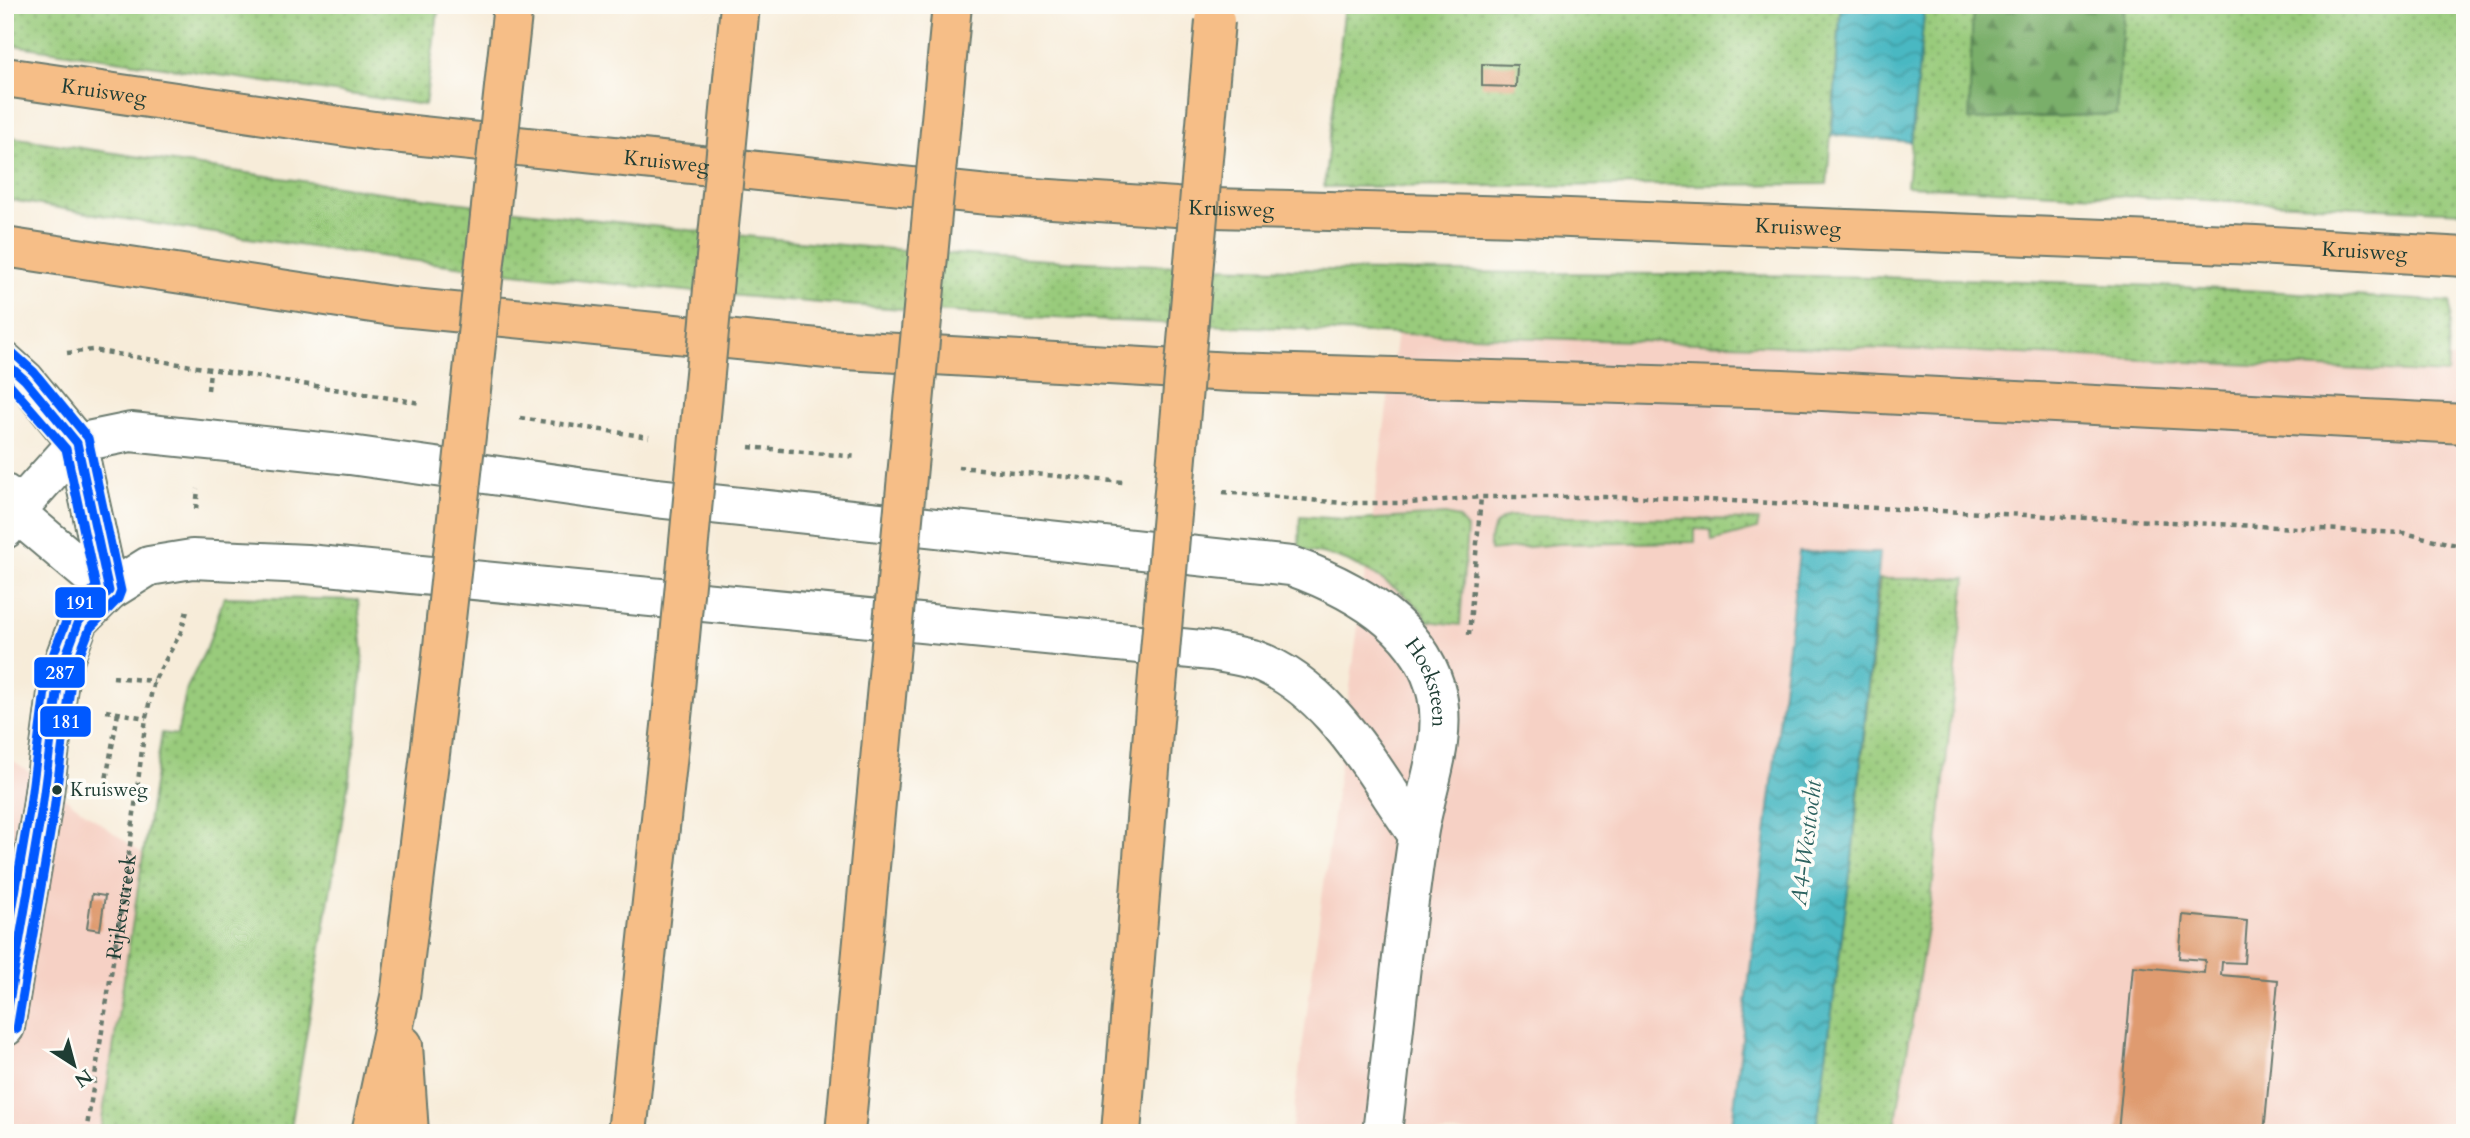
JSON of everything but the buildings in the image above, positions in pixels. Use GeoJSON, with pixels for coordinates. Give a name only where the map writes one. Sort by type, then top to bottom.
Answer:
{"type":"FeatureCollection","features":[{"type":"Feature","properties":{"kind":"highway"},"geometry":{"type":"LineString","coordinates":[[371,1133],[400,997],[442,665],[513,5]]}},
{"type":"Feature","properties":{"kind":"highway"},"geometry":{"type":"LineString","coordinates":[[627,1133],[675,689],[740,5]]}},
{"type":"Feature","properties":{"kind":"highway"},"geometry":{"type":"LineString","coordinates":[[845,1133],[952,5]]}},
{"type":"Feature","properties":{"kind":"highway"},"geometry":{"type":"LineString","coordinates":[[1121,1133],[1216,13]]}},
{"type":"Feature","properties":{"kind":"highway","name":"Kruisweg"},"geometry":{"type":"LineString","coordinates":[[5,77],[374,131],[1013,197],[1175,207],[1518,216],[2256,245],[2465,257]]}},
{"type":"Feature","properties":{"kind":"highway"},"geometry":{"type":"LineString","coordinates":[[5,247],[392,306],[828,349],[1231,372],[1783,390],[2465,424]]}},
{"type":"Feature","properties":{"kind":"highway"},"geometry":{"type":"LineString","coordinates":[[400,997],[409,1133]]}},
{"type":"Feature","properties":{"kind":"street"},"geometry":{"type":"LineString","coordinates":[[5,362],[25,380],[77,443],[109,591]]}},
{"type":"Feature","properties":{"kind":"street","name":"Hoeksteen"},"geometry":{"type":"LineString","coordinates":[[77,443],[131,432],[202,438],[351,455],[656,498],[1292,566],[1322,577],[1379,611],[1414,645],[1437,694],[1441,728],[1418,835],[1382,1133]]}},
{"type":"Feature","properties":{"kind":"street"},"geometry":{"type":"LineString","coordinates":[[77,443],[8,512],[109,591]]}},
{"type":"Feature","properties":{"kind":"street"},"geometry":{"type":"LineString","coordinates":[[5,1027],[42,808],[60,671],[79,621],[109,591],[149,566],[192,559],[321,565],[1212,651],[1255,660],[1307,691],[1327,707],[1418,835]]}},
{"type":"Feature","properties":{"kind":"path"},"geometry":{"type":"LineString","coordinates":[[1469,636],[1481,497],[1646,498],[1776,503],[2404,533],[2465,547]]}},
{"type":"Feature","properties":{"kind":"path","name":"Rijkerstreek"},"geometry":{"type":"LineString","coordinates":[[86,1133],[154,681],[181,632],[191,593],[192,559]]}},
{"type":"Feature","properties":{"kind":"path"},"geometry":{"type":"LineString","coordinates":[[103,796],[118,713]]}},
{"type":"Feature","properties":{"kind":"shaded area"},"geometry":{"type":"Polygon","coordinates":[[[2076,323],[2465,360],[2465,1133],[1291,1133],[1397,332],[2076,323]]]}},
{"type":"Feature","properties":{"kind":"shaded area"},"geometry":{"type":"Polygon","coordinates":[[[5,755],[216,906],[169,1133],[5,1133],[5,755]]]}},
{"type":"Feature","properties":{"kind":"green space"},"geometry":{"type":"Polygon","coordinates":[[[5,5],[439,5],[425,105],[5,44],[5,5]]]}},
{"type":"Feature","properties":{"kind":"green space"},"geometry":{"type":"Polygon","coordinates":[[[1345,5],[1841,5],[1827,184],[1324,187],[1345,5]]]}},
{"type":"Feature","properties":{"kind":"green space"},"geometry":{"type":"Polygon","coordinates":[[[1925,5],[1973,5],[1970,120],[2116,114],[2124,5],[2465,5],[2465,212],[1907,186],[1925,5]]]}},
{"type":"Feature","properties":{"kind":"green space"},"geometry":{"type":"Polygon","coordinates":[[[1973,5],[2124,5],[2116,114],[1969,120],[1973,5]]]}},
{"type":"Feature","properties":{"kind":"green space"},"geometry":{"type":"Polygon","coordinates":[[[5,136],[389,193],[646,226],[1033,259],[1362,271],[1977,280],[2180,287],[2451,302],[2447,374],[1957,351],[1308,331],[873,307],[624,285],[375,256],[5,199],[5,136]]]}},
{"type":"Feature","properties":{"kind":"green space"},"geometry":{"type":"Polygon","coordinates":[[[1445,515],[1458,518],[1467,528],[1460,625],[1427,621],[1416,605],[1372,574],[1340,559],[1299,550],[1300,516],[1359,520],[1445,515]]]}},
{"type":"Feature","properties":{"kind":"green space"},"geometry":{"type":"Polygon","coordinates":[[[1509,516],[1759,520],[1757,529],[1712,541],[1711,530],[1695,529],[1695,542],[1558,544],[1490,551],[1493,530],[1509,516]]]}},
{"type":"Feature","properties":{"kind":"green space"},"geometry":{"type":"Polygon","coordinates":[[[1966,578],[1930,909],[1894,1133],[1816,1133],[1852,859],[1880,579],[1966,578]]]}},
{"type":"Feature","properties":{"kind":"green space"},"geometry":{"type":"Polygon","coordinates":[[[224,597],[358,600],[363,655],[356,737],[290,1133],[100,1133],[162,733],[177,735],[187,688],[208,645],[224,597]]]}},
{"type":"Feature","properties":{"kind":"water"},"geometry":{"type":"Polygon","coordinates":[[[1841,5],[1925,5],[1911,142],[1832,135],[1841,5]]]}},
{"type":"Feature","properties":{"kind":"water","name":"A4-Westtocht"},"geometry":{"type":"Polygon","coordinates":[[[1799,552],[1880,553],[1852,859],[1816,1133],[1731,1133],[1799,552]]]}},
{"type":"Feature","properties":{"kind":"transit line","name":"181"},"geometry":{"type":"LineString","coordinates":[[13,353],[34,372],[88,438],[121,591],[118,599],[90,628],[72,674],[54,810],[17,1029]]}},
{"type":"Feature","properties":{"kind":"transit line","name":"287"},"geometry":{"type":"LineString","coordinates":[[5,362],[25,380],[77,443],[109,591],[79,621],[60,671],[42,808],[5,1026]]}},
{"type":"Feature","properties":{"kind":"transit line","name":"191"},"geometry":{"type":"LineString","coordinates":[[5,379],[66,449],[96,587],[69,614],[48,668],[30,806],[5,952]]}},
{"type":"Feature","properties":{"kind":"place","name":"Kruisweg"},"geometry":{"type":"Point","coordinates":[57,790]}}]}
